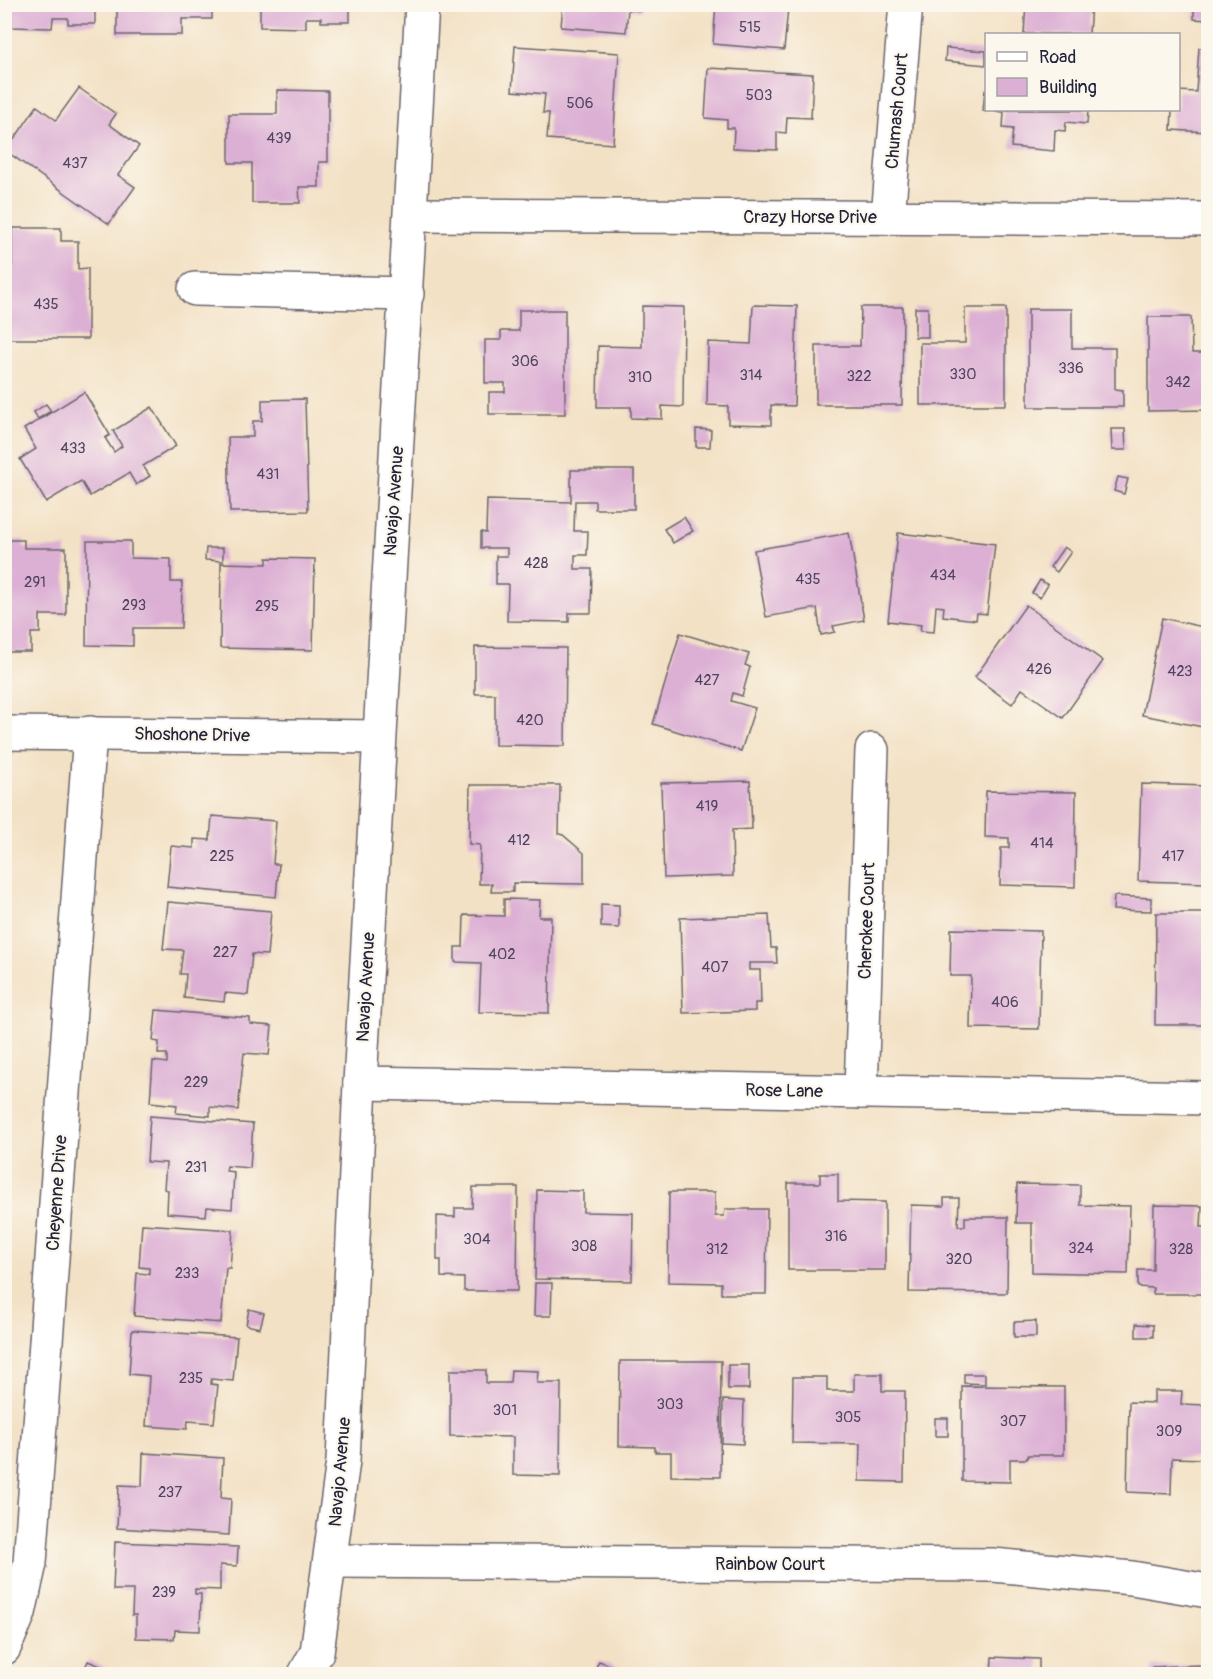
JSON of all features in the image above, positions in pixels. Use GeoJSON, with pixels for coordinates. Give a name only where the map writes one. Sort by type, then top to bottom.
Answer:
{"type":"FeatureCollection","features":[{"type":"Feature","properties":{"kind":"street","name":"Navajo Avenue"},"geometry":{"type":"LineString","coordinates":[[305,1674],[317,1652],[343,1461],[360,1083],[422,4]]}},
{"type":"Feature","properties":{"kind":"street","name":"Chumash Court"},"geometry":{"type":"LineString","coordinates":[[888,217],[906,4]]}},
{"type":"Feature","properties":{"kind":"street","name":"Crazy Horse Drive"},"geometry":{"type":"LineString","coordinates":[[411,214],[1209,219]]}},
{"type":"Feature","properties":{"kind":"street"},"geometry":{"type":"LineString","coordinates":[[195,289],[407,294]]}},
{"type":"Feature","properties":{"kind":"street","name":"Shoshone Drive"},"geometry":{"type":"LineString","coordinates":[[4,733],[379,737]]}},
{"type":"Feature","properties":{"kind":"street","name":"Cheyenne Drive"},"geometry":{"type":"LineString","coordinates":[[4,1648],[19,1613],[30,1563],[90,733]]}},
{"type":"Feature","properties":{"kind":"street","name":"Cherokee Court"},"geometry":{"type":"LineString","coordinates":[[861,1092],[872,750]]}},
{"type":"Feature","properties":{"kind":"street","name":"Rose Lane"},"geometry":{"type":"LineString","coordinates":[[360,1083],[1209,1098]]}},
{"type":"Feature","properties":{"kind":"street","name":"Rainbow Court"},"geometry":{"type":"LineString","coordinates":[[330,1561],[993,1565],[1132,1578],[1209,1592]]}},
{"type":"Feature","properties":{"kind":"building"},"geometry":{"type":"Polygon","coordinates":[[[6,4],[95,4],[95,24],[68,24],[68,18],[53,18],[52,28],[6,27],[6,4]]]}},
{"type":"Feature","properties":{"kind":"building"},"geometry":{"type":"Polygon","coordinates":[[[117,4],[212,4],[212,19],[182,19],[182,35],[117,35],[117,4]]]}},
{"type":"Feature","properties":{"kind":"building"},"geometry":{"type":"Polygon","coordinates":[[[241,4],[350,4],[350,22],[321,22],[321,18],[306,18],[306,28],[260,27],[260,7],[241,7],[241,4]]]}},
{"type":"Feature","properties":{"kind":"building"},"geometry":{"type":"Polygon","coordinates":[[[563,4],[641,4],[640,11],[628,9],[626,32],[561,27],[563,4]]]}},
{"type":"Feature","properties":{"kind":"building"},"geometry":{"type":"Polygon","coordinates":[[[716,4],[822,4],[821,10],[788,8],[784,50],[713,44],[716,4]]]}},
{"type":"Feature","properties":{"kind":"building"},"geometry":{"type":"Polygon","coordinates":[[[1026,4],[1091,4],[1089,33],[1024,33],[1026,4]]]}},
{"type":"Feature","properties":{"kind":"building"},"geometry":{"type":"Polygon","coordinates":[[[1194,4],[1208,4],[1208,20],[1194,19],[1194,4]]]}},
{"type":"Feature","properties":{"kind":"building"},"geometry":{"type":"Polygon","coordinates":[[[515,46],[619,53],[613,144],[547,139],[549,113],[543,113],[545,94],[512,91],[515,46]]]}},
{"type":"Feature","properties":{"kind":"building"},"geometry":{"type":"Polygon","coordinates":[[[946,48],[985,51],[985,65],[945,61],[946,48]]]}},
{"type":"Feature","properties":{"kind":"building"},"geometry":{"type":"Polygon","coordinates":[[[1199,48],[1208,48],[1208,132],[1171,130],[1172,111],[1180,111],[1180,91],[1196,92],[1199,48]]]}},
{"type":"Feature","properties":{"kind":"building"},"geometry":{"type":"Polygon","coordinates":[[[708,68],[813,74],[811,118],[787,117],[786,133],[777,132],[777,150],[733,148],[734,128],[727,128],[727,120],[705,118],[708,68]]]}},
{"type":"Feature","properties":{"kind":"building"},"geometry":{"type":"Polygon","coordinates":[[[79,88],[116,114],[109,124],[139,146],[118,175],[135,187],[109,224],[6,151],[37,106],[56,120],[79,88]]]}},
{"type":"Feature","properties":{"kind":"building"},"geometry":{"type":"Polygon","coordinates":[[[277,90],[328,91],[328,162],[319,162],[319,187],[299,187],[300,203],[252,203],[252,163],[229,163],[229,114],[277,114],[277,90]]]}},
{"type":"Feature","properties":{"kind":"building"},"geometry":{"type":"Polygon","coordinates":[[[993,111],[1088,111],[1087,124],[1066,122],[1065,131],[1055,130],[1054,151],[1011,147],[1013,129],[1003,128],[1004,112],[993,111]]]}},
{"type":"Feature","properties":{"kind":"building"},"geometry":{"type":"Polygon","coordinates":[[[12,228],[61,228],[61,241],[78,241],[78,269],[88,268],[88,339],[4,339],[4,266],[12,266],[12,228]]]}},
{"type":"Feature","properties":{"kind":"building"},"geometry":{"type":"Polygon","coordinates":[[[753,305],[797,306],[794,406],[771,405],[771,425],[728,424],[728,406],[707,405],[708,342],[751,344],[753,305]]]}},
{"type":"Feature","properties":{"kind":"building"},"geometry":{"type":"Polygon","coordinates":[[[642,306],[684,307],[683,407],[662,406],[662,419],[631,418],[631,407],[597,407],[598,346],[642,347],[642,306]]]}},
{"type":"Feature","properties":{"kind":"building"},"geometry":{"type":"Polygon","coordinates":[[[861,307],[903,307],[902,405],[816,405],[816,346],[860,346],[861,307]]]}},
{"type":"Feature","properties":{"kind":"building"},"geometry":{"type":"Polygon","coordinates":[[[915,308],[928,308],[928,337],[915,337],[915,308]]]}},
{"type":"Feature","properties":{"kind":"building"},"geometry":{"type":"Polygon","coordinates":[[[965,308],[1006,308],[1006,405],[920,405],[920,343],[965,343],[965,308]]]}},
{"type":"Feature","properties":{"kind":"building"},"geometry":{"type":"Polygon","coordinates":[[[1028,309],[1072,309],[1072,348],[1115,348],[1115,389],[1123,390],[1123,407],[1028,407],[1028,309]]]}},
{"type":"Feature","properties":{"kind":"building"},"geometry":{"type":"Polygon","coordinates":[[[519,310],[565,310],[565,414],[489,414],[489,392],[505,392],[505,383],[485,383],[485,340],[501,340],[501,331],[519,331],[519,310]]]}},
{"type":"Feature","properties":{"kind":"building"},"geometry":{"type":"Polygon","coordinates":[[[1148,317],[1191,317],[1192,353],[1208,353],[1208,410],[1148,411],[1148,317]]]}},
{"type":"Feature","properties":{"kind":"building"},"geometry":{"type":"Polygon","coordinates":[[[84,392],[110,435],[105,438],[114,452],[122,446],[113,431],[152,407],[176,446],[143,466],[150,476],[136,485],[129,473],[90,496],[81,481],[46,502],[20,459],[36,449],[24,429],[84,392]]]}},
{"type":"Feature","properties":{"kind":"building"},"geometry":{"type":"Polygon","coordinates":[[[305,399],[308,511],[230,512],[228,437],[253,437],[253,421],[262,421],[262,400],[305,399]]]}},
{"type":"Feature","properties":{"kind":"building"},"geometry":{"type":"Polygon","coordinates":[[[46,404],[51,411],[38,419],[34,412],[46,404]]]}},
{"type":"Feature","properties":{"kind":"building"},"geometry":{"type":"Polygon","coordinates":[[[696,429],[711,430],[710,447],[696,447],[696,429]]]}},
{"type":"Feature","properties":{"kind":"building"},"geometry":{"type":"Polygon","coordinates":[[[1111,429],[1125,429],[1126,450],[1112,450],[1111,429]]]}},
{"type":"Feature","properties":{"kind":"building"},"geometry":{"type":"Polygon","coordinates":[[[571,470],[634,470],[634,509],[595,509],[595,501],[575,501],[574,531],[588,531],[587,555],[575,555],[575,569],[592,569],[591,613],[569,613],[569,622],[507,621],[508,584],[496,584],[496,556],[507,556],[507,548],[481,548],[481,532],[486,533],[487,500],[571,502],[571,470]]]}},
{"type":"Feature","properties":{"kind":"building"},"geometry":{"type":"Polygon","coordinates":[[[1118,477],[1128,479],[1124,494],[1114,491],[1118,477]]]}},
{"type":"Feature","properties":{"kind":"building"},"geometry":{"type":"Polygon","coordinates":[[[684,517],[693,531],[673,543],[664,529],[684,517]]]}},
{"type":"Feature","properties":{"kind":"building"},"geometry":{"type":"Polygon","coordinates":[[[849,533],[864,620],[833,626],[835,632],[821,635],[817,608],[766,617],[754,550],[849,533]]]}},
{"type":"Feature","properties":{"kind":"building"},"geometry":{"type":"Polygon","coordinates":[[[898,533],[995,544],[987,614],[977,613],[976,620],[943,616],[944,607],[936,606],[934,632],[920,631],[921,625],[888,621],[898,533]]]}},
{"type":"Feature","properties":{"kind":"building"},"geometry":{"type":"Polygon","coordinates":[[[4,540],[24,540],[24,548],[66,548],[66,615],[40,615],[40,633],[31,633],[31,652],[4,652],[4,540]]]}},
{"type":"Feature","properties":{"kind":"building"},"geometry":{"type":"Polygon","coordinates":[[[87,541],[131,541],[131,558],[171,559],[171,582],[182,582],[181,628],[133,628],[133,646],[86,645],[87,541]]]}},
{"type":"Feature","properties":{"kind":"building"},"geometry":{"type":"Polygon","coordinates":[[[1064,547],[1071,552],[1057,572],[1050,567],[1064,547]]]}},
{"type":"Feature","properties":{"kind":"building"},"geometry":{"type":"Polygon","coordinates":[[[206,548],[223,548],[223,561],[205,560],[206,548]]]}},
{"type":"Feature","properties":{"kind":"building"},"geometry":{"type":"Polygon","coordinates":[[[267,558],[315,559],[313,650],[220,648],[221,563],[267,564],[267,558]]]}},
{"type":"Feature","properties":{"kind":"building"},"geometry":{"type":"Polygon","coordinates":[[[1040,580],[1048,585],[1040,598],[1032,593],[1040,580]]]}},
{"type":"Feature","properties":{"kind":"building"},"geometry":{"type":"Polygon","coordinates":[[[1026,605],[1103,661],[1063,718],[1022,689],[1012,704],[975,677],[1026,605]]]}},
{"type":"Feature","properties":{"kind":"building"},"geometry":{"type":"Polygon","coordinates":[[[1162,618],[1208,628],[1208,728],[1142,715],[1162,618]]]}},
{"type":"Feature","properties":{"kind":"building"},"geometry":{"type":"Polygon","coordinates":[[[680,633],[749,654],[745,665],[750,667],[742,696],[733,693],[731,701],[755,708],[741,751],[653,724],[680,633]]]}},
{"type":"Feature","properties":{"kind":"building"},"geometry":{"type":"Polygon","coordinates":[[[475,647],[566,648],[565,746],[495,745],[495,694],[475,694],[475,647]]]}},
{"type":"Feature","properties":{"kind":"building"},"geometry":{"type":"Polygon","coordinates":[[[750,781],[752,829],[732,830],[733,876],[664,878],[661,783],[750,781]]]}},
{"type":"Feature","properties":{"kind":"building"},"geometry":{"type":"Polygon","coordinates":[[[1141,784],[1208,786],[1206,883],[1138,881],[1141,784]]]}},
{"type":"Feature","properties":{"kind":"building"},"geometry":{"type":"Polygon","coordinates":[[[470,785],[560,785],[559,834],[584,853],[584,884],[513,883],[513,892],[491,892],[492,884],[479,884],[480,845],[469,844],[470,785]]]}},
{"type":"Feature","properties":{"kind":"building"},"geometry":{"type":"Polygon","coordinates":[[[986,791],[1076,792],[1075,887],[1000,885],[1001,848],[1009,848],[1009,838],[985,837],[986,791]]]}},
{"type":"Feature","properties":{"kind":"building"},"geometry":{"type":"Polygon","coordinates":[[[212,816],[276,821],[273,864],[279,864],[276,897],[167,887],[171,846],[194,848],[194,839],[210,840],[212,816]]]}},
{"type":"Feature","properties":{"kind":"building"},"geometry":{"type":"Polygon","coordinates":[[[1114,896],[1151,898],[1151,911],[1113,910],[1114,896]]]}},
{"type":"Feature","properties":{"kind":"building"},"geometry":{"type":"Polygon","coordinates":[[[504,899],[540,900],[539,917],[551,917],[549,1013],[479,1012],[481,963],[455,962],[455,947],[463,947],[464,915],[504,916],[504,899]]]}},
{"type":"Feature","properties":{"kind":"building"},"geometry":{"type":"Polygon","coordinates":[[[168,902],[271,911],[267,955],[252,954],[248,995],[225,993],[224,1002],[184,998],[186,974],[180,974],[183,950],[163,949],[168,902]]]}},
{"type":"Feature","properties":{"kind":"building"},"geometry":{"type":"Polygon","coordinates":[[[601,904],[619,905],[619,928],[601,927],[601,904]]]}},
{"type":"Feature","properties":{"kind":"building"},"geometry":{"type":"Polygon","coordinates":[[[1156,913],[1208,913],[1208,1025],[1155,1025],[1156,913]]]}},
{"type":"Feature","properties":{"kind":"building"},"geometry":{"type":"Polygon","coordinates":[[[769,915],[771,948],[776,948],[777,963],[749,963],[749,970],[760,970],[761,1003],[755,1003],[755,1011],[683,1013],[680,918],[769,915]]]}},
{"type":"Feature","properties":{"kind":"building"},"geometry":{"type":"Polygon","coordinates":[[[951,929],[1041,931],[1039,1029],[970,1028],[971,976],[950,976],[951,929]]]}},
{"type":"Feature","properties":{"kind":"building"},"geometry":{"type":"Polygon","coordinates":[[[156,1010],[250,1018],[250,1024],[272,1026],[269,1055],[244,1053],[238,1110],[210,1107],[210,1116],[176,1113],[177,1105],[150,1102],[153,1061],[167,1063],[167,1054],[158,1054],[159,1042],[153,1041],[156,1010]]]}},
{"type":"Feature","properties":{"kind":"building"},"geometry":{"type":"Polygon","coordinates":[[[150,1116],[253,1124],[250,1168],[227,1166],[226,1171],[234,1172],[232,1209],[207,1207],[206,1216],[167,1213],[168,1190],[164,1189],[166,1163],[147,1162],[150,1116]]]}},
{"type":"Feature","properties":{"kind":"building"},"geometry":{"type":"Polygon","coordinates":[[[820,1174],[838,1174],[838,1201],[885,1202],[885,1270],[788,1270],[788,1183],[820,1183],[820,1174]]]}},
{"type":"Feature","properties":{"kind":"building"},"geometry":{"type":"Polygon","coordinates":[[[1017,1184],[1080,1185],[1080,1205],[1130,1206],[1128,1274],[1032,1272],[1032,1223],[1016,1223],[1017,1184]]]}},
{"type":"Feature","properties":{"kind":"building"},"geometry":{"type":"Polygon","coordinates":[[[473,1187],[518,1187],[517,1291],[464,1291],[464,1278],[441,1277],[441,1260],[437,1260],[437,1216],[455,1217],[455,1208],[472,1208],[473,1187]]]}},
{"type":"Feature","properties":{"kind":"building"},"geometry":{"type":"Polygon","coordinates":[[[537,1190],[583,1191],[583,1212],[633,1213],[632,1281],[535,1279],[537,1190]]]}},
{"type":"Feature","properties":{"kind":"building"},"geometry":{"type":"Polygon","coordinates":[[[669,1192],[715,1192],[715,1216],[724,1216],[725,1209],[767,1209],[766,1294],[721,1294],[721,1283],[668,1282],[669,1192]]]}},
{"type":"Feature","properties":{"kind":"building"},"geometry":{"type":"Polygon","coordinates":[[[944,1198],[959,1198],[958,1226],[965,1226],[965,1217],[1008,1217],[1007,1293],[909,1292],[911,1205],[944,1206],[944,1198]]]}},
{"type":"Feature","properties":{"kind":"building"},"geometry":{"type":"Polygon","coordinates":[[[1154,1205],[1202,1206],[1201,1227],[1208,1227],[1208,1294],[1153,1294],[1153,1288],[1138,1287],[1138,1270],[1153,1270],[1154,1205]]]}},
{"type":"Feature","properties":{"kind":"building"},"geometry":{"type":"Polygon","coordinates":[[[142,1224],[233,1230],[230,1268],[226,1268],[221,1323],[134,1316],[137,1273],[149,1274],[149,1268],[139,1267],[142,1224]]]}},
{"type":"Feature","properties":{"kind":"building"},"geometry":{"type":"Polygon","coordinates":[[[535,1283],[552,1283],[551,1316],[534,1316],[535,1283]]]}},
{"type":"Feature","properties":{"kind":"building"},"geometry":{"type":"Polygon","coordinates":[[[249,1309],[264,1313],[260,1328],[246,1325],[249,1309]]]}},
{"type":"Feature","properties":{"kind":"building"},"geometry":{"type":"Polygon","coordinates":[[[1036,1321],[1036,1337],[1014,1337],[1014,1322],[1036,1321]]]}},
{"type":"Feature","properties":{"kind":"building"},"geometry":{"type":"Polygon","coordinates":[[[1136,1324],[1153,1325],[1153,1337],[1136,1337],[1136,1324]]]}},
{"type":"Feature","properties":{"kind":"building"},"geometry":{"type":"Polygon","coordinates":[[[132,1330],[237,1337],[233,1381],[211,1379],[211,1384],[218,1385],[214,1423],[188,1421],[187,1429],[146,1426],[149,1376],[129,1374],[132,1330]]]}},
{"type":"Feature","properties":{"kind":"building"},"geometry":{"type":"Polygon","coordinates":[[[620,1361],[721,1361],[720,1477],[671,1476],[671,1452],[655,1452],[655,1447],[619,1446],[620,1361]]]}},
{"type":"Feature","properties":{"kind":"building"},"geometry":{"type":"Polygon","coordinates":[[[728,1365],[749,1365],[749,1389],[728,1389],[728,1365]]]}},
{"type":"Feature","properties":{"kind":"building"},"geometry":{"type":"Polygon","coordinates":[[[450,1370],[486,1370],[486,1383],[510,1383],[511,1370],[538,1371],[537,1383],[561,1383],[560,1476],[513,1475],[513,1437],[450,1436],[450,1370]]]}},
{"type":"Feature","properties":{"kind":"building"},"geometry":{"type":"Polygon","coordinates":[[[854,1374],[882,1374],[882,1391],[905,1391],[904,1482],[859,1481],[860,1444],[792,1443],[793,1377],[827,1377],[827,1391],[854,1391],[854,1374]]]}},
{"type":"Feature","properties":{"kind":"building"},"geometry":{"type":"Polygon","coordinates":[[[964,1374],[985,1374],[985,1384],[964,1383],[964,1374]]]}},
{"type":"Feature","properties":{"kind":"building"},"geometry":{"type":"Polygon","coordinates":[[[962,1386],[1064,1387],[1064,1455],[1028,1455],[1027,1459],[1010,1459],[1010,1482],[962,1481],[962,1386]]]}},
{"type":"Feature","properties":{"kind":"building"},"geometry":{"type":"Polygon","coordinates":[[[1154,1391],[1182,1391],[1181,1404],[1206,1405],[1206,1392],[1208,1392],[1208,1459],[1172,1458],[1171,1494],[1127,1492],[1129,1402],[1154,1403],[1154,1391]]]}},
{"type":"Feature","properties":{"kind":"building"},"geometry":{"type":"Polygon","coordinates":[[[723,1400],[744,1401],[743,1444],[722,1443],[723,1400]]]}},
{"type":"Feature","properties":{"kind":"building"},"geometry":{"type":"Polygon","coordinates":[[[935,1418],[948,1418],[948,1436],[935,1436],[935,1418]]]}},
{"type":"Feature","properties":{"kind":"building"},"geometry":{"type":"Polygon","coordinates":[[[143,1453],[223,1458],[221,1498],[231,1499],[229,1535],[117,1528],[119,1485],[142,1486],[143,1453]]]}},
{"type":"Feature","properties":{"kind":"building"},"geometry":{"type":"Polygon","coordinates":[[[115,1542],[238,1547],[237,1566],[220,1565],[220,1590],[195,1589],[195,1594],[201,1594],[200,1631],[175,1630],[174,1639],[136,1638],[136,1615],[132,1615],[133,1590],[113,1590],[115,1542]]]}},
{"type":"Feature","properties":{"kind":"building"},"geometry":{"type":"Polygon","coordinates":[[[992,1657],[1039,1659],[1039,1674],[991,1674],[992,1657]]]}},
{"type":"Feature","properties":{"kind":"building"},"geometry":{"type":"Polygon","coordinates":[[[88,1661],[120,1674],[82,1674],[88,1661]]]}},
{"type":"Feature","properties":{"kind":"building"},"geometry":{"type":"Polygon","coordinates":[[[599,1661],[633,1674],[593,1674],[599,1661]]]}},
{"type":"Feature","properties":{"kind":"building"},"geometry":{"type":"Polygon","coordinates":[[[1199,1665],[1199,1674],[1152,1674],[1152,1667],[1199,1665]]]}}]}
